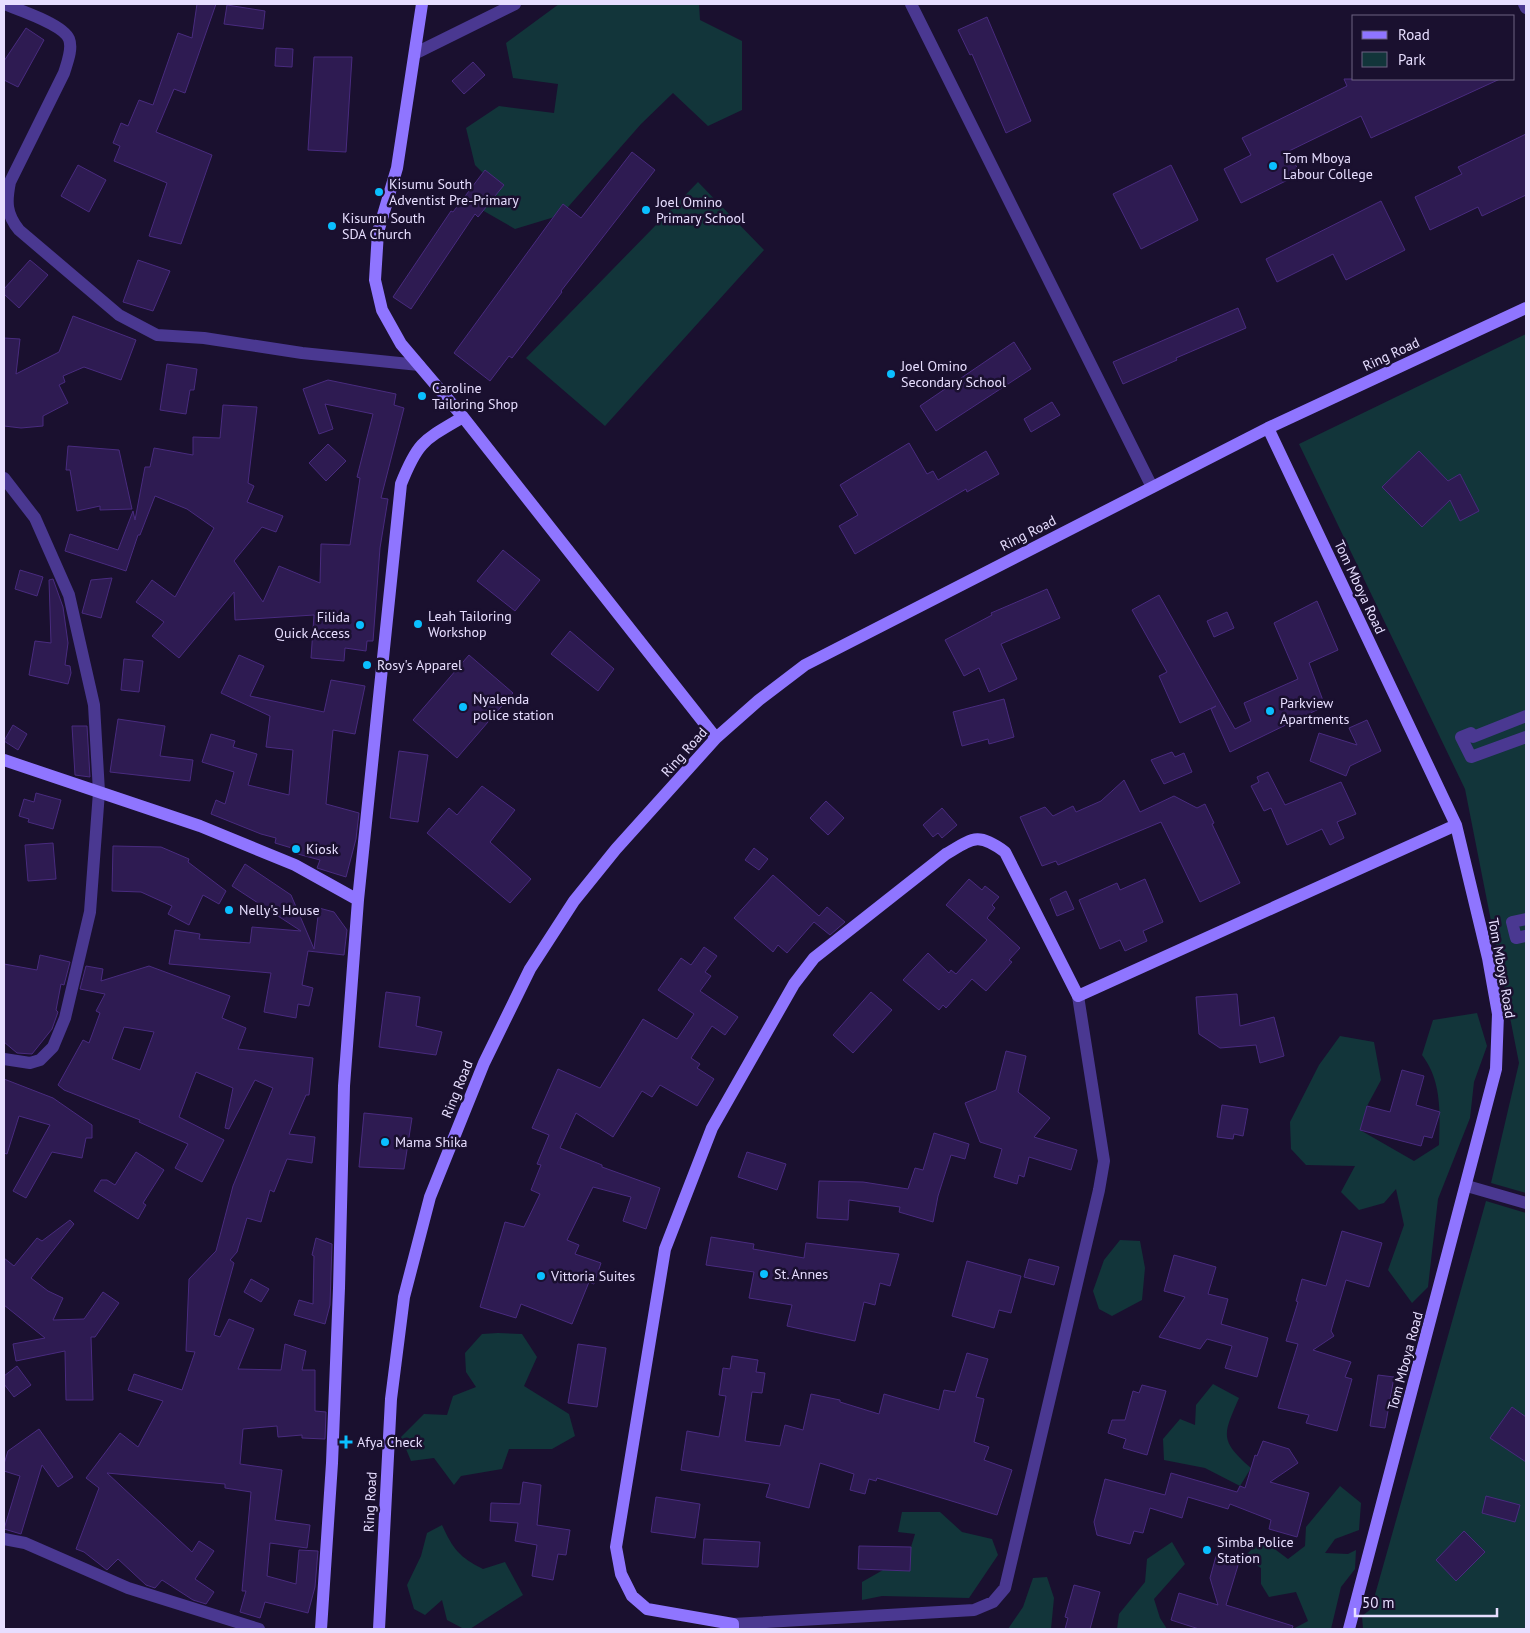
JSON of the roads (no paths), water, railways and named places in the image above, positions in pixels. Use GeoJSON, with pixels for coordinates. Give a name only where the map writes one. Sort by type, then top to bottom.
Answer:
{"type":"FeatureCollection","features":[{"type":"Feature","properties":{"kind":"street"},"geometry":{"type":"LineString","coordinates":[[4,4],[61,28],[69,39],[70,56],[64,74],[10,182],[6,202],[9,218],[18,230],[118,315],[157,335],[419,365]]}},
{"type":"Feature","properties":{"kind":"street"},"geometry":{"type":"LineString","coordinates":[[422,4],[416,53],[396,168],[378,232],[375,280],[382,310],[401,344],[463,417],[716,738]]}},
{"type":"Feature","properties":{"kind":"street"},"geometry":{"type":"LineString","coordinates":[[416,53],[515,4]]}},
{"type":"Feature","properties":{"kind":"street"},"geometry":{"type":"LineString","coordinates":[[911,4],[1152,486]]}},
{"type":"Feature","properties":{"kind":"street"},"geometry":{"type":"LineString","coordinates":[[1524,4],[1526,8]]}},
{"type":"Feature","properties":{"kind":"street","name":"Ring Road"},"geometry":{"type":"LineString","coordinates":[[379,1629],[391,1399],[404,1297],[430,1197],[484,1063],[530,969],[574,900],[616,849],[716,738],[759,700],[805,665],[1268,428],[1526,308]]}},
{"type":"Feature","properties":{"kind":"street"},"geometry":{"type":"LineString","coordinates":[[321,1629],[332,1463],[339,1298],[344,1086],[358,900],[401,484],[413,456],[427,438],[463,417]]}},
{"type":"Feature","properties":{"kind":"street","name":"Tom Mboya Road"},"geometry":{"type":"LineString","coordinates":[[1268,428],[1456,825],[1488,958],[1498,1014],[1496,1069],[1349,1629]]}},
{"type":"Feature","properties":{"kind":"street"},"geometry":{"type":"LineString","coordinates":[[4,478],[35,518],[69,595],[94,705],[99,792],[90,912],[65,1018],[53,1048],[40,1060],[30,1063],[4,1059]]}},
{"type":"Feature","properties":{"kind":"street"},"geometry":{"type":"LineString","coordinates":[[1526,716],[1473,736],[1471,733],[1461,737],[1471,757],[1526,737]]}},
{"type":"Feature","properties":{"kind":"street"},"geometry":{"type":"LineString","coordinates":[[4,760],[200,826],[294,865],[358,900]]}},
{"type":"Feature","properties":{"kind":"street"},"geometry":{"type":"LineString","coordinates":[[1078,996],[1456,825]]}},
{"type":"Feature","properties":{"kind":"street"},"geometry":{"type":"LineString","coordinates":[[969,840],[988,840],[1005,852],[1078,996],[1104,1162],[1005,1588],[993,1602],[974,1610],[733,1627],[647,1610],[632,1596],[621,1574],[616,1547],[665,1248],[712,1128],[794,984],[814,958],[946,854],[969,840]]}},
{"type":"Feature","properties":{"kind":"street"},"geometry":{"type":"LineString","coordinates":[[1526,919],[1512,922],[1516,938],[1526,936]]}},
{"type":"Feature","properties":{"kind":"street"},"geometry":{"type":"LineString","coordinates":[[1466,1186],[1526,1203]]}},
{"type":"Feature","properties":{"kind":"street"},"geometry":{"type":"LineString","coordinates":[[4,1539],[25,1543],[128,1588],[259,1629]]}},
{"type":"Feature","properties":{"kind":"place","name":"Tom Mboya Labour College"},"geometry":{"type":"Point","coordinates":[1273,166]}},
{"type":"Feature","properties":{"kind":"place","name":"Kisumu South Adventist Pre-Primary"},"geometry":{"type":"Point","coordinates":[379,192]}},
{"type":"Feature","properties":{"kind":"place","name":"Joel Omino Primary School"},"geometry":{"type":"Point","coordinates":[646,210]}},
{"type":"Feature","properties":{"kind":"place","name":"Kisumu South SDA Church"},"geometry":{"type":"Point","coordinates":[332,226]}},
{"type":"Feature","properties":{"kind":"place","name":"Joel Omino Secondary School"},"geometry":{"type":"Point","coordinates":[891,374]}},
{"type":"Feature","properties":{"kind":"place","name":"Caroline Tailoring Shop"},"geometry":{"type":"Point","coordinates":[422,396]}},
{"type":"Feature","properties":{"kind":"place","name":"Leah Tailoring Workshop"},"geometry":{"type":"Point","coordinates":[418,624]}},
{"type":"Feature","properties":{"kind":"place","name":"Filida Quick Access"},"geometry":{"type":"Point","coordinates":[360,625]}},
{"type":"Feature","properties":{"kind":"place","name":"Rosy's Apparel"},"geometry":{"type":"Point","coordinates":[367,665]}},
{"type":"Feature","properties":{"kind":"place","name":"Nyalenda police station"},"geometry":{"type":"Point","coordinates":[463,707]}},
{"type":"Feature","properties":{"kind":"place","name":"Parkview Apartments"},"geometry":{"type":"Point","coordinates":[1270,711]}},
{"type":"Feature","properties":{"kind":"place","name":"Kiosk"},"geometry":{"type":"Point","coordinates":[296,849]}},
{"type":"Feature","properties":{"kind":"place","name":"Nelly's House"},"geometry":{"type":"Point","coordinates":[229,910]}},
{"type":"Feature","properties":{"kind":"place","name":"Mama Shika"},"geometry":{"type":"Point","coordinates":[385,1142]}},
{"type":"Feature","properties":{"kind":"place","name":"St. Annes"},"geometry":{"type":"Point","coordinates":[764,1274]}},
{"type":"Feature","properties":{"kind":"place","name":"Vittoria Suites"},"geometry":{"type":"Point","coordinates":[541,1276]}},
{"type":"Feature","properties":{"kind":"place","name":"Afya Check"},"geometry":{"type":"Point","coordinates":[346,1442]}},
{"type":"Feature","properties":{"kind":"place","name":"Simba Police Station"},"geometry":{"type":"Point","coordinates":[1207,1550]}}]}
